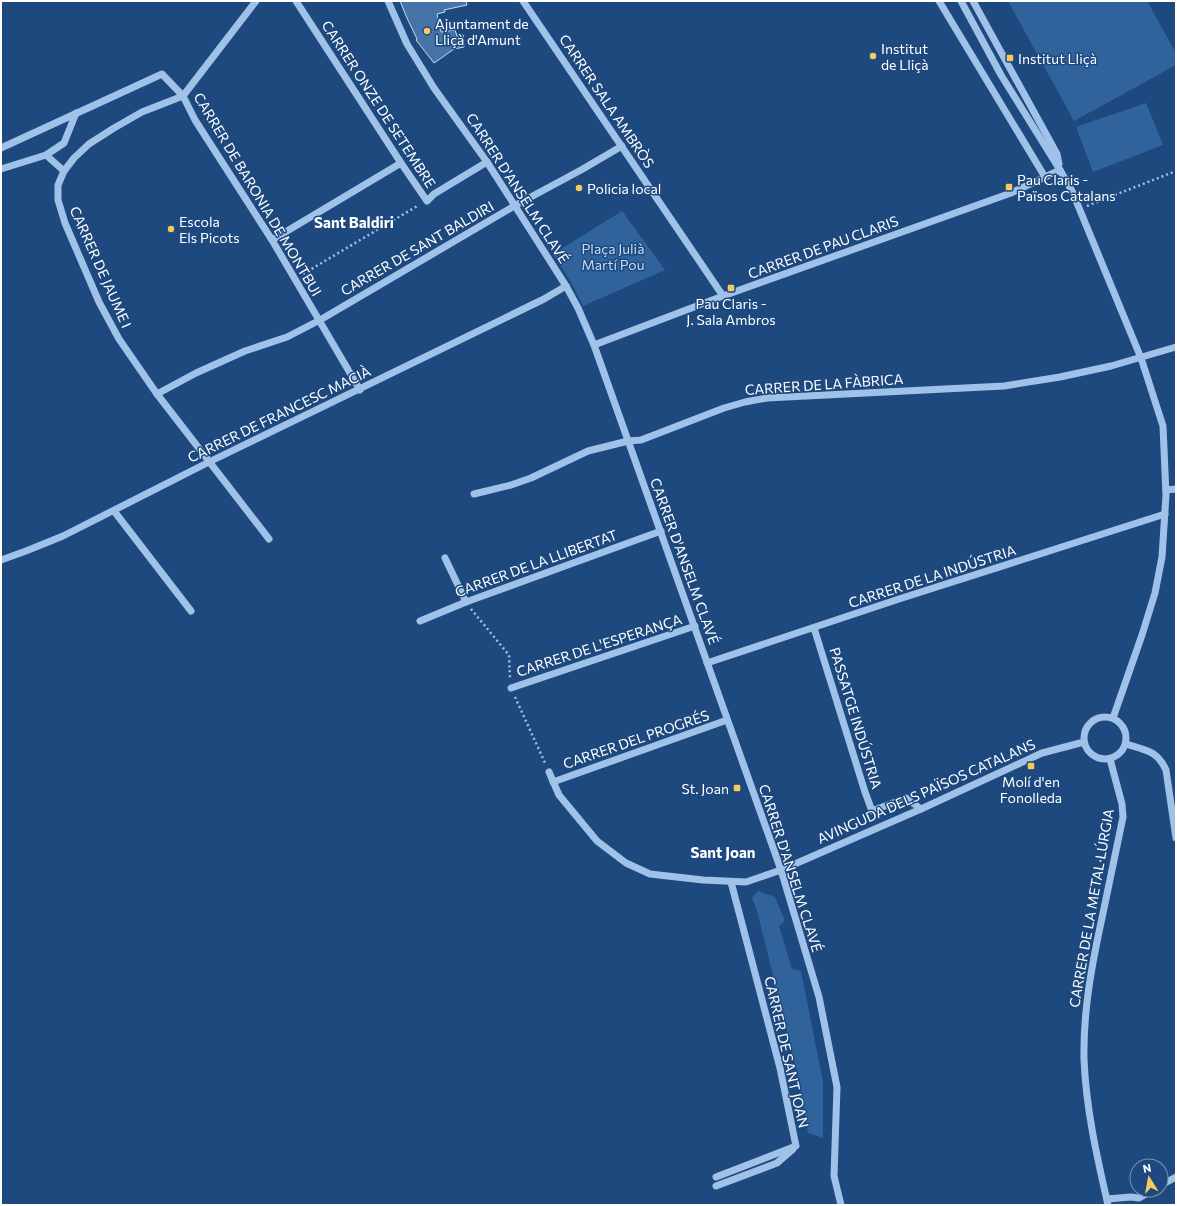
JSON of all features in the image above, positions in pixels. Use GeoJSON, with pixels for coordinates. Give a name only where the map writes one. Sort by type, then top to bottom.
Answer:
{"type":"FeatureCollection","features":[{"type":"Feature","properties":{"kind":"street","name":"CARRER DE BARONIA DE MONTBUI"},"geometry":{"type":"LineString","coordinates":[[256,1],[182,96],[195,120],[296,279],[360,390]]}},
{"type":"Feature","properties":{"kind":"street","name":"CARRER ONZE DE SETEMBRE"},"geometry":{"type":"LineString","coordinates":[[296,1],[427,201]]}},
{"type":"Feature","properties":{"kind":"street","name":"CARRER D'ANSELM CLAVÉ"},"geometry":{"type":"LineString","coordinates":[[388,1],[407,44],[434,88],[488,162],[566,286],[578,308],[594,345],[781,870],[819,997],[837,1087],[834,1176],[841,1205]]}},
{"type":"Feature","properties":{"kind":"street","name":"CARRER SALA AMBRÒS"},"geometry":{"type":"LineString","coordinates":[[523,1],[723,296]]}},
{"type":"Feature","properties":{"kind":"street"},"geometry":{"type":"LineString","coordinates":[[939,1],[1045,178]]}},
{"type":"Feature","properties":{"kind":"street"},"geometry":{"type":"LineString","coordinates":[[961,1],[1001,75],[1072,191],[1141,358],[1163,426],[1166,490],[1162,557],[1155,593],[1113,718]]}},
{"type":"Feature","properties":{"kind":"street"},"geometry":{"type":"LineString","coordinates":[[972,1],[1057,154],[1060,170]]}},
{"type":"Feature","properties":{"kind":"street"},"geometry":{"type":"LineString","coordinates":[[1,148],[162,74],[182,96]]}},
{"type":"Feature","properties":{"kind":"street","name":"CARRER DE JAUME I"},"geometry":{"type":"LineString","coordinates":[[182,96],[142,112],[89,144],[64,170],[58,186],[58,200],[65,223],[99,302],[119,339],[157,394],[269,538]]}},
{"type":"Feature","properties":{"kind":"street"},"geometry":{"type":"LineString","coordinates":[[1,169],[46,155],[64,143],[76,113]]}},
{"type":"Feature","properties":{"kind":"street","name":"CARRER DE SANT BALDIRI"},"geometry":{"type":"LineString","coordinates":[[157,394],[196,373],[245,351],[287,337],[320,320],[516,205],[622,146]]}},
{"type":"Feature","properties":{"kind":"street"},"geometry":{"type":"LineString","coordinates":[[46,155],[64,170]]}},
{"type":"Feature","properties":{"kind":"street"},"geometry":{"type":"LineString","coordinates":[[427,201],[434,194],[488,162]]}},
{"type":"Feature","properties":{"kind":"street"},"geometry":{"type":"LineString","coordinates":[[272,240],[401,163]]}},
{"type":"Feature","properties":{"kind":"street","name":"CARRER DE PAU CLARIS"},"geometry":{"type":"LineString","coordinates":[[594,345],[723,296],[1011,193],[1060,170]]}},
{"type":"Feature","properties":{"kind":"street","name":"CARRER DE FRANCESC MACIÀ"},"geometry":{"type":"LineString","coordinates":[[1,560],[63,536],[209,462],[360,390],[544,299],[566,286]]}},
{"type":"Feature","properties":{"kind":"street","name":"CARRER DE LA FÀBRICA"},"geometry":{"type":"LineString","coordinates":[[474,494],[511,485],[588,451],[628,441],[641,440],[724,408],[745,402],[782,397],[1004,386],[1060,377],[1111,366],[1176,347]]}},
{"type":"Feature","properties":{"kind":"street"},"geometry":{"type":"LineString","coordinates":[[1166,490],[1176,489]]}},
{"type":"Feature","properties":{"kind":"street"},"geometry":{"type":"LineString","coordinates":[[114,511],[191,611]]}},
{"type":"Feature","properties":{"kind":"street","name":"CARRER DE LA INDÚSTRIA"},"geometry":{"type":"LineString","coordinates":[[707,664],[899,599],[1165,514]]}},
{"type":"Feature","properties":{"kind":"street","name":"CARRER DE LA LLIBERTAT"},"geometry":{"type":"LineString","coordinates":[[420,621],[466,602],[660,531]]}},
{"type":"Feature","properties":{"kind":"street"},"geometry":{"type":"LineString","coordinates":[[445,558],[466,602]]}},
{"type":"Feature","properties":{"kind":"street","name":"CARRER DE L'ESPERANÇA"},"geometry":{"type":"LineString","coordinates":[[511,688],[695,626]]}},
{"type":"Feature","properties":{"kind":"street","name":"PASSATGE INDÚSTRIA"},"geometry":{"type":"LineString","coordinates":[[814,628],[865,792],[872,810],[906,798],[920,809]]}},
{"type":"Feature","properties":{"kind":"street"},"geometry":{"type":"LineString","coordinates":[[1102,717],[1113,718],[1121,722],[1126,729],[1126,744],[1123,750],[1116,756],[1110,759],[1101,759],[1092,755],[1087,749],[1084,742],[1085,730],[1092,721],[1102,717]]}},
{"type":"Feature","properties":{"kind":"street","name":"CARRER DEL PROGRÉS"},"geometry":{"type":"LineString","coordinates":[[553,782],[727,720]]}},
{"type":"Feature","properties":{"kind":"street","name":"AVINGUDA DELS PAÏSOS CATALANS"},"geometry":{"type":"LineString","coordinates":[[549,772],[559,795],[597,840],[626,862],[650,874],[703,880],[746,882],[781,870],[1042,753],[1084,742]]}},
{"type":"Feature","properties":{"kind":"street"},"geometry":{"type":"LineString","coordinates":[[1126,744],[1156,754],[1162,761],[1166,770],[1176,838]]}},
{"type":"Feature","properties":{"kind":"street","name":"CARRER DE LA METAL·LÚRGIA"},"geometry":{"type":"LineString","coordinates":[[1108,1202],[1095,1148],[1087,1100],[1084,1057],[1086,1002],[1123,817],[1122,804],[1110,759]]}},
{"type":"Feature","properties":{"kind":"street","name":"CARRER DE SANT JOAN"},"geometry":{"type":"LineString","coordinates":[[716,1176],[796,1146],[780,1068],[731,882]]}},
{"type":"Feature","properties":{"kind":"street"},"geometry":{"type":"LineString","coordinates":[[716,1186],[777,1163],[796,1146]]}},
{"type":"Feature","properties":{"kind":"street"},"geometry":{"type":"LineString","coordinates":[[1108,1202],[1131,1197],[1138,1202]]}},
{"type":"Feature","properties":{"kind":"path"},"geometry":{"type":"LineString","coordinates":[[1079,209],[1176,171]]}},
{"type":"Feature","properties":{"kind":"path"},"geometry":{"type":"LineString","coordinates":[[296,279],[427,201]]}},
{"type":"Feature","properties":{"kind":"green space"},"geometry":{"type":"Polygon","coordinates":[[[1008,1],[1147,1],[1176,53],[1176,65],[1074,121],[1008,1]]]}},
{"type":"Feature","properties":{"kind":"green space"},"geometry":{"type":"Polygon","coordinates":[[[1146,103],[1163,145],[1093,172],[1076,127],[1146,103]]]}},
{"type":"Feature","properties":{"kind":"green space","name":"Plaça Julià Martí Pou"},"geometry":{"type":"Polygon","coordinates":[[[622,211],[665,270],[583,306],[571,282],[553,254],[622,211]]]}},
{"type":"Feature","properties":{"kind":"green space"},"geometry":{"type":"Polygon","coordinates":[[[758,891],[775,897],[785,921],[779,926],[792,969],[801,971],[823,1082],[823,1138],[808,1133],[799,1079],[757,911],[752,898],[758,891]]]}},
{"type":"Feature","properties":{"kind":"building","name":"Ajuntament de Lliçà d'Amunt"},"geometry":{"type":"Polygon","coordinates":[[[400,1],[466,1],[467,5],[444,10],[445,12],[437,14],[441,32],[455,30],[457,36],[463,35],[464,47],[454,49],[434,63],[416,40],[417,39],[400,1]]]}},
{"type":"Feature","properties":{"kind":"place","name":"Ajuntament de Lliçà d'Amunt"},"geometry":{"type":"Point","coordinates":[427,31]}},
{"type":"Feature","properties":{"kind":"place","name":"Institut de Lliçà"},"geometry":{"type":"Point","coordinates":[873,56]}},
{"type":"Feature","properties":{"kind":"place","name":"Institut Lliçà"},"geometry":{"type":"Point","coordinates":[1010,58]}},
{"type":"Feature","properties":{"kind":"place","name":"Pau Claris - Països Catalans"},"geometry":{"type":"Point","coordinates":[1009,187]}},
{"type":"Feature","properties":{"kind":"place","name":"Policia local"},"geometry":{"type":"Point","coordinates":[579,188]}},
{"type":"Feature","properties":{"kind":"place","name":"Escola Els Picots"},"geometry":{"type":"Point","coordinates":[171,229]}},
{"type":"Feature","properties":{"kind":"place","name":"Pau Claris - J. Sala Ambros"},"geometry":{"type":"Point","coordinates":[731,288]}},
{"type":"Feature","properties":{"kind":"place","name":"Molí d'en Fonolleda"},"geometry":{"type":"Point","coordinates":[1031,766]}},
{"type":"Feature","properties":{"kind":"place","name":"St. Joan"},"geometry":{"type":"Point","coordinates":[737,788]}},
{"type":"Feature","properties":{"kind":"district","name":"Sant Baldiri"},"geometry":{"type":"Point","coordinates":[354,222]}},
{"type":"Feature","properties":{"kind":"district","name":"Sant Joan"},"geometry":{"type":"Point","coordinates":[723,852]}}]}
